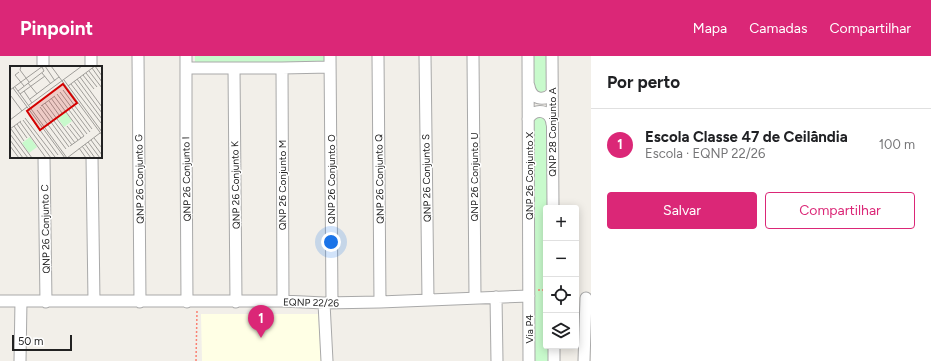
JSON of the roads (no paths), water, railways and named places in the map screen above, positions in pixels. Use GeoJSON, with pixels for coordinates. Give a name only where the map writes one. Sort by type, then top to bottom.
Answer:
{"type":"FeatureCollection","features":[{"type":"Feature","properties":{"kind":"street","name":"QNP 26 Conjunto G"},"geometry":{"type":"LineString","coordinates":[[138,56],[140,302]]}},
{"type":"Feature","properties":{"kind":"street","name":"QNP 26 Conjunto I"},"geometry":{"type":"LineString","coordinates":[[186,56],[186,134],[192,302]]}},
{"type":"Feature","properties":{"kind":"street","name":"QNP 26 Conjunto Q"},"geometry":{"type":"LineString","coordinates":[[378,56],[380,302]]}},
{"type":"Feature","properties":{"kind":"street","name":"QNP 26 Conjunto S"},"geometry":{"type":"LineString","coordinates":[[425,56],[428,300]]}},
{"type":"Feature","properties":{"kind":"street","name":"QNP 26 Conjunto U"},"geometry":{"type":"LineString","coordinates":[[473,56],[476,297]]}},
{"type":"Feature","properties":{"kind":"street","name":"QNP 26 Conjunto X"},"geometry":{"type":"LineString","coordinates":[[528,56],[529,296]]}},
{"type":"Feature","properties":{"kind":"street","name":"QNP 28 Conjunto A"},"geometry":{"type":"LineString","coordinates":[[552,56],[553,205]]}},
{"type":"Feature","properties":{"kind":"street"},"geometry":{"type":"LineString","coordinates":[[186,68],[282,68],[330,62]]}},
{"type":"Feature","properties":{"kind":"street","name":"QNP 26 Conjunto O"},"geometry":{"type":"LineString","coordinates":[[327,361],[330,62]]}},
{"type":"Feature","properties":{"kind":"street","name":"QNP 26 Conjunto K"},"geometry":{"type":"LineString","coordinates":[[234,68],[236,302]]}},
{"type":"Feature","properties":{"kind":"street","name":"QNP 26 Conjunto M"},"geometry":{"type":"LineString","coordinates":[[282,68],[283,301]]}},
{"type":"Feature","properties":{"kind":"street"},"geometry":{"type":"LineString","coordinates":[[529,86],[532,95],[538,98],[544,98],[552,93]]}},
{"type":"Feature","properties":{"kind":"street"},"geometry":{"type":"LineString","coordinates":[[528,119],[533,113],[541,111],[550,117],[552,125]]}},
{"type":"Feature","properties":{"kind":"street","name":"QNP 26 Conjunto C"},"geometry":{"type":"LineString","coordinates":[[44,158],[46,302]]}},
{"type":"Feature","properties":{"kind":"street"},"geometry":{"type":"LineString","coordinates":[[92,158],[94,301]]}},
{"type":"Feature","properties":{"kind":"street","name":"EQNP 22/26"},"geometry":{"type":"LineString","coordinates":[[0,301],[380,302],[529,296]]}},
{"type":"Feature","properties":{"kind":"street","name":"Via P4"},"geometry":{"type":"LineString","coordinates":[[529,296],[529,361]]}},
{"type":"Feature","properties":{"kind":"street"},"geometry":{"type":"LineString","coordinates":[[496,297],[497,361]]}},
{"type":"Feature","properties":{"kind":"street"},"geometry":{"type":"LineString","coordinates":[[584,298],[584,361]]}},
{"type":"Feature","properties":{"kind":"street"},"geometry":{"type":"LineString","coordinates":[[20,302],[20,361]]}},
{"type":"Feature","properties":{"kind":"street"},"geometry":{"type":"LineString","coordinates":[[554,349],[554,361]]}},
{"type":"Feature","properties":{"kind":"place","name":"Escola Classe 47 de Ceilândia"},"geometry":{"type":"Point","coordinates":[261,338]}}]}
